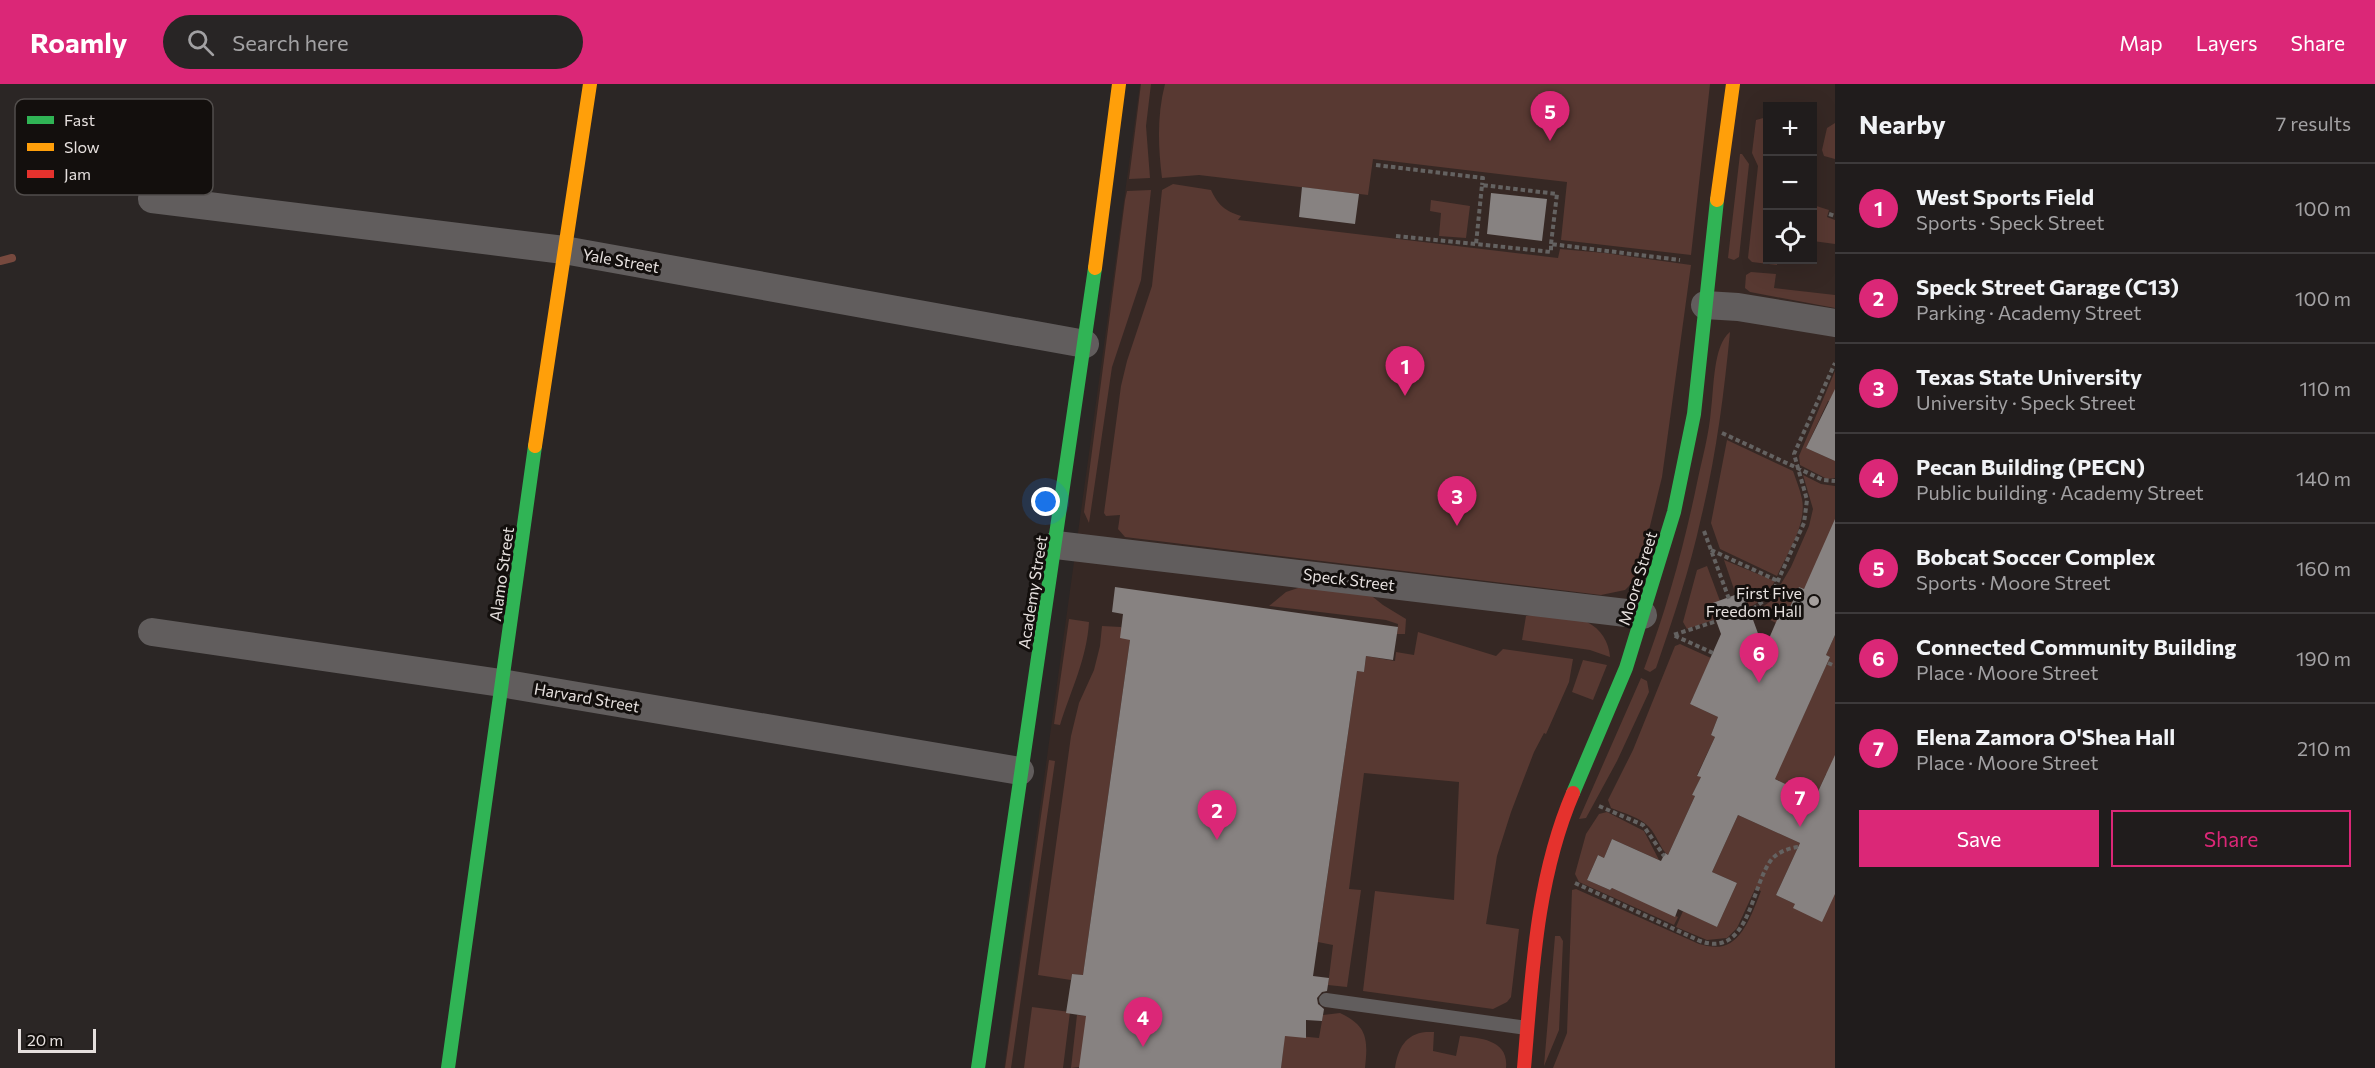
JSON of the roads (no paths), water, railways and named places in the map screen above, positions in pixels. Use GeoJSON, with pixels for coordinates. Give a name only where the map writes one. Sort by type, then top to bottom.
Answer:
{"type":"FeatureCollection","features":[{"type":"Feature","properties":{"kind":"street","name":"Alamo Street"},"geometry":{"type":"LineString","coordinates":[[447,1068],[464,965],[501,683],[590,84]]}},
{"type":"Feature","properties":{"kind":"street","name":"Academy Street"},"geometry":{"type":"LineString","coordinates":[[978,1068],[1020,771],[1085,344],[1119,84]]}},
{"type":"Feature","properties":{"kind":"street","name":"Moore Street"},"geometry":{"type":"LineString","coordinates":[[1524,1068],[1540,910],[1564,814],[1626,668],[1674,513],[1688,448],[1694,414],[1709,263],[1733,84]]}},
{"type":"Feature","properties":{"kind":"street","name":"Yale Street"},"geometry":{"type":"LineString","coordinates":[[152,199],[564,250],[1085,344]]}},
{"type":"Feature","properties":{"kind":"street"},"geometry":{"type":"LineString","coordinates":[[1705,305],[1738,307],[1835,323]]}},
{"type":"Feature","properties":{"kind":"street","name":"Speck Street"},"geometry":{"type":"LineString","coordinates":[[1056,545],[1642,615]]}},
{"type":"Feature","properties":{"kind":"street","name":"Harvard Street"},"geometry":{"type":"LineString","coordinates":[[152,632],[501,683],[1020,771]]}},
{"type":"Feature","properties":{"kind":"lane"},"geometry":{"type":"LineString","coordinates":[[1326,1000],[1527,1028]]}},
{"type":"Feature","properties":{"kind":"waterway"},"geometry":{"type":"LineString","coordinates":[[0,261],[12,258]]}},
{"type":"Feature","properties":{"kind":"place","name":"Bobcat Soccer Complex"},"geometry":{"type":"Point","coordinates":[1550,141]}},
{"type":"Feature","properties":{"kind":"place","name":"West Sports Field"},"geometry":{"type":"Point","coordinates":[1405,396]}},
{"type":"Feature","properties":{"kind":"place","name":"Texas State University"},"geometry":{"type":"Point","coordinates":[1457,526]}},
{"type":"Feature","properties":{"kind":"place","name":"First Five Freedom Hall"},"geometry":{"type":"Point","coordinates":[1814,601]}},
{"type":"Feature","properties":{"kind":"place","name":"Connected Community Building"},"geometry":{"type":"Point","coordinates":[1759,683]}},
{"type":"Feature","properties":{"kind":"place","name":"Elena Zamora O'Shea Hall"},"geometry":{"type":"Point","coordinates":[1800,827]}},
{"type":"Feature","properties":{"kind":"place","name":"Speck Street Garage (C13)"},"geometry":{"type":"Point","coordinates":[1217,840]}},
{"type":"Feature","properties":{"kind":"place","name":"Pecan Building (PECN)"},"geometry":{"type":"Point","coordinates":[1143,1047]}}]}
